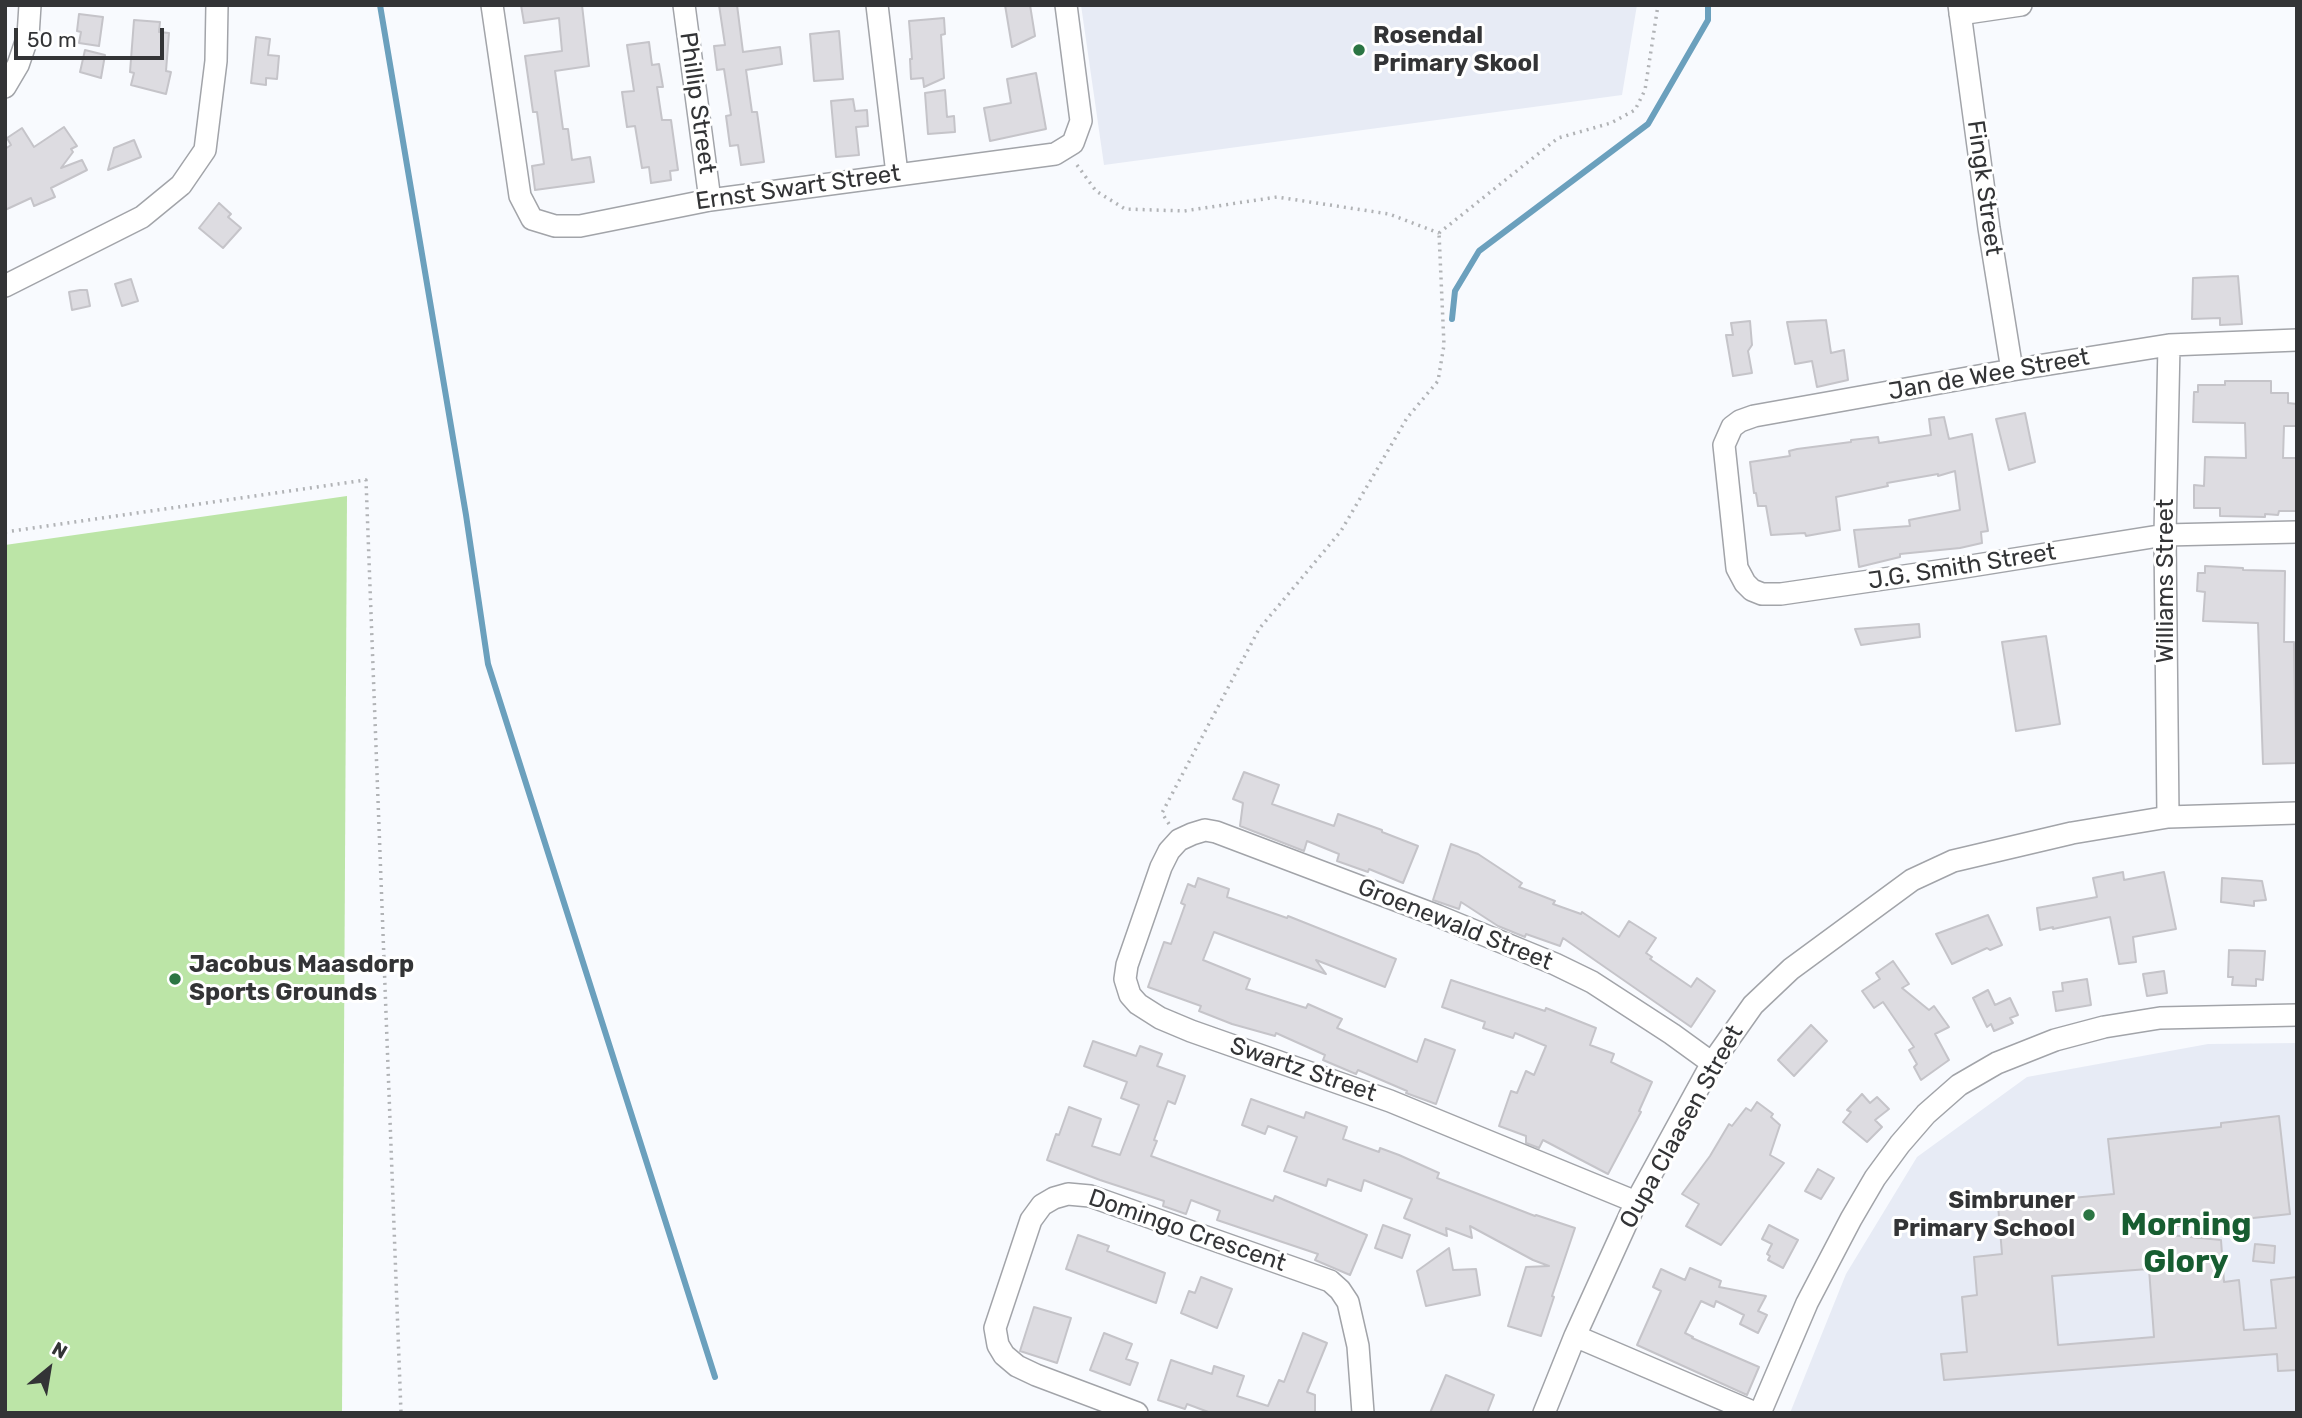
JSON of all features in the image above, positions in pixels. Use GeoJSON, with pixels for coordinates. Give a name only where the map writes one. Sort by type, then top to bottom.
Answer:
{"type":"FeatureCollection","features":[{"type":"Feature","properties":{"kind":"street"},"geometry":{"type":"LineString","coordinates":[[5,87],[18,65],[28,36],[30,5]]}},
{"type":"Feature","properties":{"kind":"street"},"geometry":{"type":"LineString","coordinates":[[5,286],[142,217],[181,185],[205,150],[215,73],[217,5]]}},
{"type":"Feature","properties":{"kind":"street","name":"Ernst Swart Street"},"geometry":{"type":"LineString","coordinates":[[492,5],[520,196],[531,219],[555,226],[580,226],[709,200],[1055,154],[1065,149]]}},
{"type":"Feature","properties":{"kind":"street","name":"Phillip Street"},"geometry":{"type":"LineString","coordinates":[[684,5],[709,200]]}},
{"type":"Feature","properties":{"kind":"street"},"geometry":{"type":"LineString","coordinates":[[877,5],[897,174]]}},
{"type":"Feature","properties":{"kind":"street"},"geometry":{"type":"LineString","coordinates":[[1065,149],[1073,143],[1081,121],[1066,5]]}},
{"type":"Feature","properties":{"kind":"street"},"geometry":{"type":"LineString","coordinates":[[1960,10],[2021,5]]}},
{"type":"Feature","properties":{"kind":"street","name":"Fingk Street"},"geometry":{"type":"LineString","coordinates":[[1960,10],[1989,228],[2012,370]]}},
{"type":"Feature","properties":{"kind":"street","name":"Jan de Wee Street"},"geometry":{"type":"LineString","coordinates":[[1726,472],[1726,437],[1732,426],[1747,418],[2012,370],[2169,345],[2297,340]]}},
{"type":"Feature","properties":{"kind":"street","name":"Williams Street"},"geometry":{"type":"LineString","coordinates":[[2168,817],[2165,535],[2169,345]]}},
{"type":"Feature","properties":{"kind":"street","name":"J.G. Smith Street"},"geometry":{"type":"LineString","coordinates":[[1726,472],[1737,568],[1745,583],[1762,594],[1781,594],[1952,569],[2165,535],[2297,531]]}},
{"type":"Feature","properties":{"kind":"street","name":"Oupa Claasen Street"},"geometry":{"type":"LineString","coordinates":[[1544,1413],[1575,1336],[1636,1202],[1712,1063],[1753,1005],[1791,969],[1912,880],[1953,861],[2072,833],[2168,817],[2297,813]]}},
{"type":"Feature","properties":{"kind":"street","name":"Groenewald Street"},"geometry":{"type":"LineString","coordinates":[[1179,840],[1205,830],[1216,832],[1438,916],[1555,964],[1592,982],[1712,1063]]}},
{"type":"Feature","properties":{"kind":"street","name":"Swartz Street"},"geometry":{"type":"LineString","coordinates":[[1179,840],[1169,851],[1161,867],[1127,965],[1125,979],[1129,995],[1138,1004],[1160,1018],[1191,1031],[1390,1101],[1636,1202]]}},
{"type":"Feature","properties":{"kind":"street"},"geometry":{"type":"LineString","coordinates":[[1760,1413],[1807,1303],[1875,1178],[1899,1144],[1926,1114],[1959,1085],[1997,1063],[2055,1040],[2104,1027],[2160,1018],[2297,1015]]}},
{"type":"Feature","properties":{"kind":"street","name":"Domingo Crescent"},"geometry":{"type":"LineString","coordinates":[[1137,1413],[1035,1375],[1017,1366],[1004,1355],[998,1345],[995,1328],[1031,1220],[1042,1205],[1054,1198],[1068,1194],[1090,1196],[1330,1281],[1348,1302],[1357,1346],[1363,1413]]}},
{"type":"Feature","properties":{"kind":"street"},"geometry":{"type":"LineString","coordinates":[[1575,1336],[1755,1413]]}},
{"type":"Feature","properties":{"kind":"path"},"geometry":{"type":"LineString","coordinates":[[1439,233],[1558,138],[1611,123],[1635,110],[1644,90],[1658,5]]}},
{"type":"Feature","properties":{"kind":"path"},"geometry":{"type":"LineString","coordinates":[[1065,149],[1096,191],[1125,209],[1184,211],[1277,197],[1389,214],[1439,233]]}},
{"type":"Feature","properties":{"kind":"path"},"geometry":{"type":"LineString","coordinates":[[1179,840],[1161,813],[1259,629],[1341,531],[1407,418],[1438,381],[1444,345],[1439,233]]}},
{"type":"Feature","properties":{"kind":"path"},"geometry":{"type":"LineString","coordinates":[[5,533],[366,480],[401,1413]]}},
{"type":"Feature","properties":{"kind":"shaded area","name":"Rosendal Primary Skool"},"geometry":{"type":"Polygon","coordinates":[[[1081,5],[1637,5],[1622,95],[1104,165],[1081,5]]]}},
{"type":"Feature","properties":{"kind":"shaded area","name":"Simbruner Primary School"},"geometry":{"type":"Polygon","coordinates":[[[2297,1043],[2297,1413],[1790,1413],[1846,1274],[1917,1157],[2027,1077],[2208,1044],[2297,1043]]]}},
{"type":"Feature","properties":{"kind":"green space","name":"Jacobus Maasdorp Sports Grounds"},"geometry":{"type":"Polygon","coordinates":[[[347,496],[342,1413],[5,1413],[5,545],[347,496]]]}},
{"type":"Feature","properties":{"kind":"building"},"geometry":{"type":"Polygon","coordinates":[[[521,5],[582,5],[589,66],[555,71],[563,129],[568,129],[572,160],[590,157],[594,182],[535,190],[532,166],[544,164],[537,112],[533,112],[525,56],[562,51],[559,18],[524,23],[521,5]]]}},
{"type":"Feature","properties":{"kind":"building"},"geometry":{"type":"Polygon","coordinates":[[[719,5],[737,5],[743,52],[780,47],[782,64],[746,70],[752,112],[757,112],[764,162],[741,165],[738,145],[730,146],[726,116],[731,115],[724,69],[717,70],[714,46],[725,45],[719,5]]]}},
{"type":"Feature","properties":{"kind":"building"},"geometry":{"type":"Polygon","coordinates":[[[1005,5],[1030,5],[1035,36],[1012,47],[1005,5]]]}},
{"type":"Feature","properties":{"kind":"building"},"geometry":{"type":"Polygon","coordinates":[[[79,14],[103,17],[99,46],[79,43],[79,14]]]}},
{"type":"Feature","properties":{"kind":"building"},"geometry":{"type":"Polygon","coordinates":[[[944,18],[945,34],[941,35],[944,78],[924,87],[923,78],[911,79],[909,21],[944,18]]]}},
{"type":"Feature","properties":{"kind":"building"},"geometry":{"type":"Polygon","coordinates":[[[134,20],[160,22],[159,32],[169,33],[166,71],[171,72],[166,94],[131,85],[134,73],[130,72],[134,20]]]}},
{"type":"Feature","properties":{"kind":"building"},"geometry":{"type":"Polygon","coordinates":[[[839,31],[843,79],[814,81],[810,34],[839,31]]]}},
{"type":"Feature","properties":{"kind":"building"},"geometry":{"type":"Polygon","coordinates":[[[256,37],[270,39],[268,55],[279,56],[277,79],[266,78],[266,85],[251,83],[256,37]]]}},
{"type":"Feature","properties":{"kind":"building"},"geometry":{"type":"Polygon","coordinates":[[[649,42],[652,65],[659,64],[663,87],[657,87],[662,120],[671,120],[678,170],[670,171],[671,180],[651,183],[649,167],[642,168],[635,126],[627,127],[622,92],[634,91],[627,45],[649,42]]]}},
{"type":"Feature","properties":{"kind":"building"},"geometry":{"type":"Polygon","coordinates":[[[85,50],[105,55],[101,78],[80,72],[85,50]]]}},
{"type":"Feature","properties":{"kind":"building"},"geometry":{"type":"Polygon","coordinates":[[[1036,73],[1046,129],[990,141],[984,108],[1011,103],[1007,79],[1036,73]]]}},
{"type":"Feature","properties":{"kind":"building"},"geometry":{"type":"Polygon","coordinates":[[[945,90],[947,117],[954,116],[955,132],[928,134],[925,93],[945,90]]]}},
{"type":"Feature","properties":{"kind":"building"},"geometry":{"type":"Polygon","coordinates":[[[853,99],[855,111],[867,110],[868,126],[856,127],[859,155],[836,157],[831,101],[853,99]]]}},
{"type":"Feature","properties":{"kind":"building"},"geometry":{"type":"Polygon","coordinates":[[[64,127],[77,146],[71,149],[73,152],[61,168],[82,160],[87,170],[51,188],[55,197],[34,206],[31,198],[5,210],[5,149],[11,145],[7,138],[22,128],[34,147],[64,127]]]}},
{"type":"Feature","properties":{"kind":"building"},"geometry":{"type":"Polygon","coordinates":[[[134,140],[141,157],[108,170],[114,148],[134,140]]]}},
{"type":"Feature","properties":{"kind":"building"},"geometry":{"type":"Polygon","coordinates":[[[219,203],[231,214],[228,217],[241,228],[223,248],[199,228],[219,203]]]}},
{"type":"Feature","properties":{"kind":"building"},"geometry":{"type":"Polygon","coordinates":[[[2238,276],[2242,324],[2220,325],[2220,318],[2192,319],[2193,278],[2238,276]]]}},
{"type":"Feature","properties":{"kind":"building"},"geometry":{"type":"Polygon","coordinates":[[[131,279],[138,301],[122,306],[115,284],[131,279]]]}},
{"type":"Feature","properties":{"kind":"building"},"geometry":{"type":"Polygon","coordinates":[[[87,290],[90,306],[72,310],[69,292],[87,290]]]}},
{"type":"Feature","properties":{"kind":"building"},"geometry":{"type":"Polygon","coordinates":[[[1826,320],[1831,353],[1844,350],[1848,380],[1817,387],[1812,361],[1795,364],[1787,322],[1826,320]]]}},
{"type":"Feature","properties":{"kind":"building"},"geometry":{"type":"Polygon","coordinates":[[[1750,321],[1752,345],[1748,351],[1752,373],[1733,376],[1726,335],[1733,335],[1731,323],[1750,321]]]}},
{"type":"Feature","properties":{"kind":"building"},"geometry":{"type":"Polygon","coordinates":[[[2225,381],[2271,381],[2271,393],[2288,393],[2288,403],[2297,404],[2297,426],[2284,426],[2283,458],[2297,458],[2297,511],[2279,511],[2278,515],[2265,514],[2265,517],[2220,516],[2220,508],[2194,508],[2194,485],[2204,486],[2205,457],[2246,458],[2245,423],[2193,422],[2194,392],[2198,392],[2198,385],[2225,385],[2225,381]]]}},
{"type":"Feature","properties":{"kind":"building"},"geometry":{"type":"Polygon","coordinates":[[[2025,413],[2035,462],[2009,470],[1996,419],[2025,413]]]}},
{"type":"Feature","properties":{"kind":"building"},"geometry":{"type":"Polygon","coordinates":[[[1944,417],[1949,439],[1972,434],[1988,531],[1981,532],[1982,543],[1900,554],[1900,557],[1859,567],[1854,530],[1910,526],[1909,520],[1960,510],[1955,471],[1887,483],[1888,486],[1836,497],[1840,530],[1806,536],[1805,533],[1771,535],[1766,506],[1758,506],[1754,493],[1750,462],[1790,456],[1789,451],[1797,449],[1851,440],[1878,437],[1879,443],[1931,435],[1929,419],[1944,417]]]}},
{"type":"Feature","properties":{"kind":"building"},"geometry":{"type":"Polygon","coordinates":[[[2205,566],[2285,571],[2284,642],[2294,642],[2296,763],[2263,764],[2258,623],[2203,621],[2205,592],[2197,591],[2198,573],[2205,573],[2205,566]]]}},
{"type":"Feature","properties":{"kind":"building"},"geometry":{"type":"Polygon","coordinates":[[[1919,624],[1920,637],[1861,645],[1855,629],[1919,624]]]}},
{"type":"Feature","properties":{"kind":"building"},"geometry":{"type":"Polygon","coordinates":[[[2046,636],[2060,724],[2016,731],[2002,642],[2046,636]]]}},
{"type":"Feature","properties":{"kind":"building"},"geometry":{"type":"Polygon","coordinates":[[[1244,772],[1279,785],[1272,804],[1334,826],[1338,814],[1418,846],[1403,883],[1369,869],[1368,872],[1337,861],[1339,854],[1307,841],[1304,851],[1240,826],[1243,803],[1233,799],[1244,772]]]}},
{"type":"Feature","properties":{"kind":"building"},"geometry":{"type":"Polygon","coordinates":[[[1451,844],[1478,854],[1522,883],[1519,887],[1555,901],[1553,904],[1581,914],[1582,912],[1619,937],[1629,921],[1656,938],[1646,953],[1652,957],[1650,959],[1691,987],[1697,978],[1715,991],[1691,1027],[1563,938],[1560,946],[1526,934],[1525,937],[1498,926],[1461,902],[1459,909],[1433,900],[1451,844]]]}},
{"type":"Feature","properties":{"kind":"building"},"geometry":{"type":"Polygon","coordinates":[[[2123,872],[2124,880],[2164,872],[2176,929],[2133,937],[2136,962],[2119,964],[2110,917],[2040,930],[2037,908],[2097,897],[2093,878],[2123,872]]]}},
{"type":"Feature","properties":{"kind":"building"},"geometry":{"type":"Polygon","coordinates":[[[1198,878],[1229,889],[1227,897],[1287,918],[1288,916],[1396,959],[1385,987],[1316,960],[1326,974],[1214,932],[1203,960],[1250,979],[1246,989],[1306,1008],[1308,1004],[1342,1019],[1337,1028],[1417,1062],[1425,1039],[1455,1050],[1436,1104],[1358,1070],[1356,1074],[1323,1060],[1325,1055],[1276,1033],[1275,1036],[1232,1024],[1199,1011],[1201,1006],[1148,987],[1164,942],[1171,944],[1185,905],[1181,903],[1188,884],[1195,887],[1198,878]]]}},
{"type":"Feature","properties":{"kind":"building"},"geometry":{"type":"Polygon","coordinates":[[[2222,878],[2262,881],[2266,900],[2254,901],[2254,906],[2221,902],[2222,878]]]}},
{"type":"Feature","properties":{"kind":"building"},"geometry":{"type":"Polygon","coordinates":[[[1988,915],[2002,945],[1990,950],[1987,948],[1952,964],[1936,934],[1988,915]]]}},
{"type":"Feature","properties":{"kind":"building"},"geometry":{"type":"Polygon","coordinates":[[[2229,950],[2265,951],[2263,980],[2256,979],[2256,986],[2232,985],[2233,977],[2228,977],[2229,950]]]}},
{"type":"Feature","properties":{"kind":"building"},"geometry":{"type":"Polygon","coordinates":[[[1893,961],[1909,984],[1902,988],[1929,1010],[1934,1006],[1949,1027],[1935,1034],[1949,1060],[1921,1080],[1914,1067],[1917,1064],[1909,1050],[1914,1047],[1883,1002],[1874,1008],[1862,991],[1880,979],[1876,973],[1893,961]]]}},
{"type":"Feature","properties":{"kind":"building"},"geometry":{"type":"Polygon","coordinates":[[[2164,971],[2167,993],[2147,996],[2143,974],[2164,971]]]}},
{"type":"Feature","properties":{"kind":"building"},"geometry":{"type":"Polygon","coordinates":[[[2087,979],[2091,1005],[2056,1011],[2053,992],[2063,991],[2062,983],[2087,979]]]}},
{"type":"Feature","properties":{"kind":"building"},"geometry":{"type":"Polygon","coordinates":[[[1451,980],[1545,1011],[1546,1008],[1596,1028],[1590,1045],[1614,1054],[1611,1062],[1652,1082],[1639,1111],[1641,1112],[1608,1174],[1543,1140],[1539,1148],[1526,1143],[1526,1136],[1499,1126],[1511,1091],[1517,1093],[1526,1071],[1534,1075],[1546,1046],[1515,1033],[1513,1038],[1483,1028],[1485,1022],[1442,1007],[1451,980]]]}},
{"type":"Feature","properties":{"kind":"building"},"geometry":{"type":"Polygon","coordinates":[[[1988,990],[1995,1005],[2010,998],[2018,1015],[2010,1018],[2013,1023],[1994,1031],[1991,1024],[1987,1027],[1973,998],[1988,990]]]}},
{"type":"Feature","properties":{"kind":"building"},"geometry":{"type":"Polygon","coordinates":[[[1811,1025],[1827,1041],[1794,1076],[1778,1060],[1811,1025]]]}},
{"type":"Feature","properties":{"kind":"building"},"geometry":{"type":"Polygon","coordinates":[[[1093,1041],[1136,1056],[1140,1046],[1162,1054],[1157,1066],[1185,1076],[1175,1104],[1168,1101],[1151,1156],[1273,1201],[1275,1196],[1367,1235],[1350,1275],[1315,1260],[1318,1254],[1217,1220],[1220,1211],[1191,1200],[1186,1214],[1163,1206],[1164,1201],[1047,1160],[1069,1107],[1101,1119],[1092,1146],[1120,1155],[1139,1105],[1121,1098],[1127,1082],[1084,1066],[1093,1041]]]}},
{"type":"Feature","properties":{"kind":"building"},"geometry":{"type":"Polygon","coordinates":[[[1862,1094],[1870,1103],[1877,1097],[1889,1109],[1875,1120],[1882,1127],[1867,1142],[1843,1122],[1851,1112],[1847,1110],[1862,1094]]]}},
{"type":"Feature","properties":{"kind":"building"},"geometry":{"type":"Polygon","coordinates":[[[1251,1099],[1304,1118],[1306,1112],[1347,1127],[1343,1139],[1379,1152],[1380,1148],[1399,1155],[1439,1173],[1437,1178],[1535,1216],[1575,1228],[1541,1336],[1508,1326],[1526,1267],[1549,1266],[1470,1226],[1472,1238],[1446,1228],[1447,1236],[1404,1218],[1412,1199],[1364,1180],[1361,1191],[1328,1179],[1326,1186],[1284,1171],[1297,1137],[1268,1126],[1265,1134],[1242,1125],[1251,1099]]]}},
{"type":"Feature","properties":{"kind":"building"},"geometry":{"type":"Polygon","coordinates":[[[1757,1102],[1773,1114],[1771,1117],[1780,1125],[1770,1155],[1784,1163],[1721,1245],[1686,1226],[1699,1204],[1682,1194],[1729,1124],[1732,1126],[1746,1108],[1751,1111],[1757,1102]]]}},
{"type":"Feature","properties":{"kind":"building"},"geometry":{"type":"Polygon","coordinates":[[[2279,1116],[2290,1214],[2170,1227],[2170,1235],[2221,1240],[2224,1282],[2239,1280],[2244,1330],[2276,1328],[2271,1280],[2297,1277],[2297,1370],[2278,1371],[2277,1354],[1944,1380],[1941,1354],[1967,1352],[1962,1297],[1977,1295],[1974,1257],[2002,1254],[1998,1205],[2114,1194],[2108,1139],[2221,1127],[2221,1123],[2279,1116]],[[2149,1269],[2052,1276],[2058,1345],[2154,1337],[2149,1269]]]}},
{"type":"Feature","properties":{"kind":"building"},"geometry":{"type":"Polygon","coordinates":[[[1818,1169],[1834,1178],[1821,1199],[1805,1191],[1818,1169]]]}},
{"type":"Feature","properties":{"kind":"building"},"geometry":{"type":"Polygon","coordinates":[[[1383,1225],[1410,1235],[1402,1258],[1375,1248],[1383,1225]]]}},
{"type":"Feature","properties":{"kind":"building"},"geometry":{"type":"Polygon","coordinates":[[[1769,1225],[1798,1240],[1783,1268],[1768,1260],[1770,1256],[1767,1254],[1772,1244],[1762,1239],[1769,1225]]]}},
{"type":"Feature","properties":{"kind":"building"},"geometry":{"type":"Polygon","coordinates":[[[1078,1235],[1109,1246],[1107,1251],[1165,1273],[1156,1303],[1066,1269],[1078,1235]]]}},
{"type":"Feature","properties":{"kind":"building"},"geometry":{"type":"Polygon","coordinates":[[[2255,1244],[2275,1246],[2274,1263],[2253,1261],[2255,1244]]]}},
{"type":"Feature","properties":{"kind":"building"},"geometry":{"type":"Polygon","coordinates":[[[1449,1248],[1453,1270],[1476,1269],[1480,1295],[1426,1306],[1417,1271],[1449,1248]]]}},
{"type":"Feature","properties":{"kind":"building"},"geometry":{"type":"Polygon","coordinates":[[[1690,1268],[1721,1281],[1719,1287],[1766,1296],[1758,1311],[1767,1315],[1758,1333],[1740,1324],[1744,1315],[1716,1301],[1714,1307],[1701,1301],[1685,1333],[1759,1367],[1747,1395],[1637,1345],[1661,1291],[1653,1287],[1661,1269],[1685,1280],[1690,1268]]]}},
{"type":"Feature","properties":{"kind":"building"},"geometry":{"type":"Polygon","coordinates":[[[1201,1277],[1232,1289],[1217,1328],[1181,1313],[1189,1291],[1195,1293],[1201,1277]]]}},
{"type":"Feature","properties":{"kind":"building"},"geometry":{"type":"Polygon","coordinates":[[[1034,1307],[1071,1318],[1057,1363],[1020,1351],[1034,1307]]]}},
{"type":"Feature","properties":{"kind":"building"},"geometry":{"type":"Polygon","coordinates":[[[1104,1333],[1132,1344],[1126,1359],[1138,1363],[1130,1385],[1090,1370],[1104,1333]]]}},
{"type":"Feature","properties":{"kind":"building"},"geometry":{"type":"Polygon","coordinates":[[[1303,1333],[1327,1343],[1307,1392],[1315,1395],[1315,1413],[1211,1413],[1187,1404],[1185,1409],[1158,1400],[1171,1360],[1212,1374],[1214,1366],[1244,1376],[1237,1396],[1268,1406],[1279,1380],[1284,1382],[1303,1333]]]}},
{"type":"Feature","properties":{"kind":"building"},"geometry":{"type":"Polygon","coordinates":[[[1446,1375],[1494,1395],[1487,1413],[1430,1413],[1446,1375]]]}},
{"type":"Feature","properties":{"kind":"waterway"},"geometry":{"type":"LineString","coordinates":[[380,5],[466,515],[488,664],[715,1377]]}},
{"type":"Feature","properties":{"kind":"waterway"},"geometry":{"type":"LineString","coordinates":[[1452,319],[1455,291],[1479,251],[1648,124],[1708,20],[1708,5]]}},
{"type":"Feature","properties":{"kind":"place","name":"Rosendal Primary Skool"},"geometry":{"type":"Point","coordinates":[1359,50]}},
{"type":"Feature","properties":{"kind":"place","name":"Jacobus Maasdorp Sports Grounds"},"geometry":{"type":"Point","coordinates":[175,979]}},
{"type":"Feature","properties":{"kind":"place","name":"Simbruner Primary School"},"geometry":{"type":"Point","coordinates":[2089,1215]}},
{"type":"Feature","properties":{"kind":"district","name":"Morning Glory"},"geometry":{"type":"Point","coordinates":[2186,1244]}}]}
